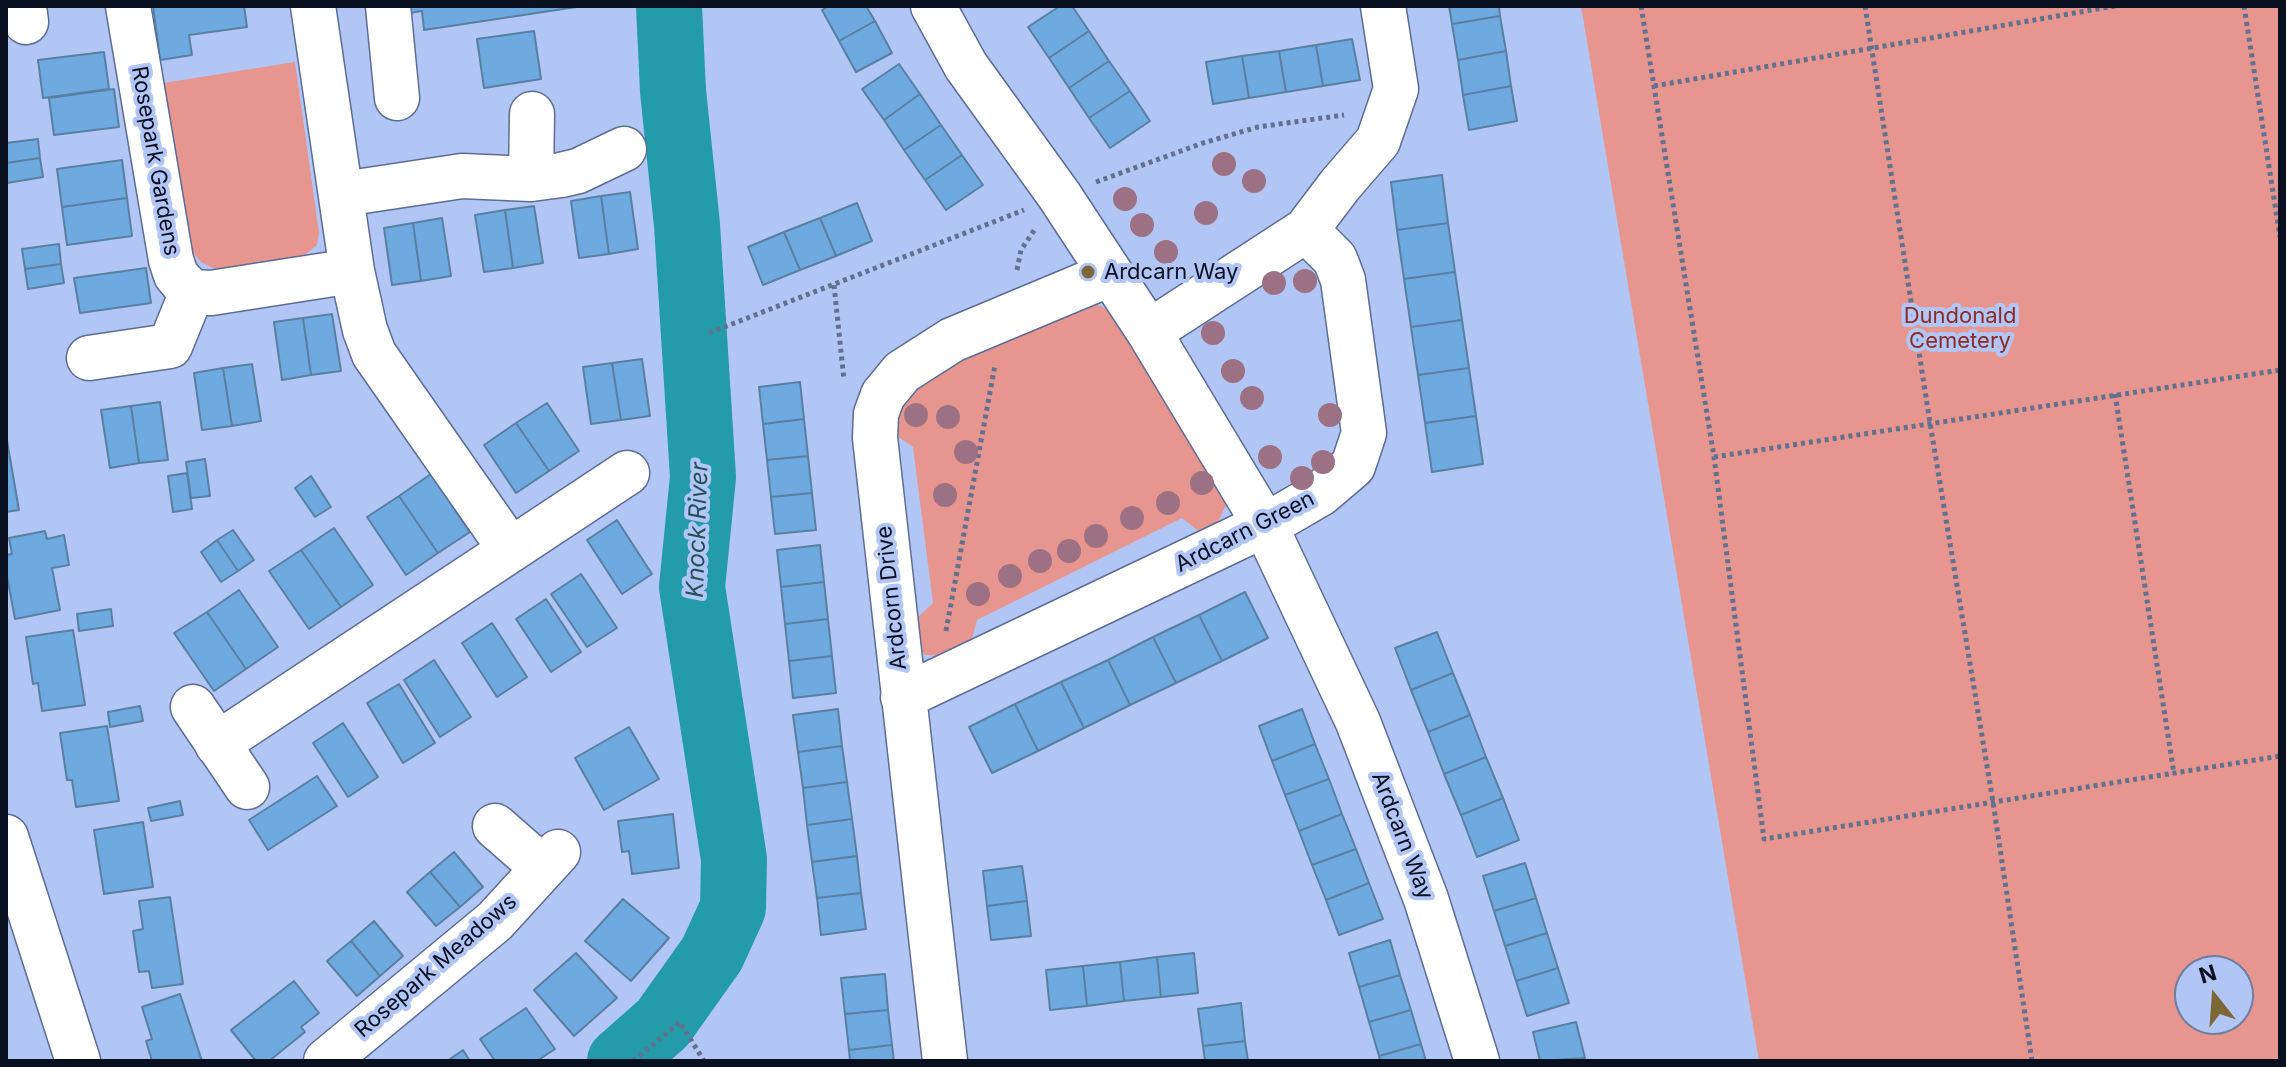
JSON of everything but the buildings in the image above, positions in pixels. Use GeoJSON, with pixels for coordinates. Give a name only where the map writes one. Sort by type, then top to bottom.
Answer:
{"type":"FeatureCollection","features":[{"type":"Feature","properties":{"kind":"street","name":"Rosepark Gardens"},"geometry":{"type":"LineString","coordinates":[[128,6],[171,260],[176,275],[192,292]]}},
{"type":"Feature","properties":{"kind":"street"},"geometry":{"type":"LineString","coordinates":[[313,6],[352,271],[365,330],[374,354],[510,549]]}},
{"type":"Feature","properties":{"kind":"street"},"geometry":{"type":"LineString","coordinates":[[388,6],[397,98]]}},
{"type":"Feature","properties":{"kind":"street","name":"Ardcarn Way"},"geometry":{"type":"LineString","coordinates":[[933,6],[966,66],[1059,195],[1149,332],[1265,525],[1358,722],[1426,899],[1477,1061]]}},
{"type":"Feature","properties":{"kind":"street"},"geometry":{"type":"LineString","coordinates":[[1149,332],[1306,230],[1378,141],[1396,89],[1383,6]]}},
{"type":"Feature","properties":{"kind":"street"},"geometry":{"type":"LineString","coordinates":[[531,179],[532,114]]}},
{"type":"Feature","properties":{"kind":"street"},"geometry":{"type":"LineString","coordinates":[[343,194],[462,176],[531,179],[578,171],[624,149]]}},
{"type":"Feature","properties":{"kind":"street","name":"Ardcarn Green"},"geometry":{"type":"LineString","coordinates":[[903,697],[1265,525],[1320,494],[1353,466],[1364,433],[1343,280],[1335,259],[1306,230]]}},
{"type":"Feature","properties":{"kind":"street"},"geometry":{"type":"LineString","coordinates":[[89,358],[170,346],[192,292],[211,293],[352,271]]}},
{"type":"Feature","properties":{"kind":"street","name":"Ardcorn Drive"},"geometry":{"type":"LineString","coordinates":[[945,1061],[875,438],[876,414],[883,395],[902,372],[952,340],[1110,274]]}},
{"type":"Feature","properties":{"kind":"street"},"geometry":{"type":"LineString","coordinates":[[217,744],[627,473]]}},
{"type":"Feature","properties":{"kind":"street"},"geometry":{"type":"LineString","coordinates":[[193,707],[247,787]]}},
{"type":"Feature","properties":{"kind":"street","name":"Rosepark Meadows"},"geometry":{"type":"LineString","coordinates":[[326,1061],[495,921],[550,860],[495,826]]}},
{"type":"Feature","properties":{"kind":"street"},"geometry":{"type":"LineString","coordinates":[[6,837],[78,1061]]}},
{"type":"Feature","properties":{"kind":"path"},"geometry":{"type":"LineString","coordinates":[[1641,6],[1714,457],[1764,839],[2280,756]]}},
{"type":"Feature","properties":{"kind":"path"},"geometry":{"type":"LineString","coordinates":[[1865,6],[2032,1061]]}},
{"type":"Feature","properties":{"kind":"path"},"geometry":{"type":"LineString","coordinates":[[1654,86],[2115,6]]}},
{"type":"Feature","properties":{"kind":"path"},"geometry":{"type":"LineString","coordinates":[[2244,6],[2280,237]]}},
{"type":"Feature","properties":{"kind":"path"},"geometry":{"type":"LineString","coordinates":[[709,333],[1059,195],[1203,143],[1258,127],[1389,109]]}},
{"type":"Feature","properties":{"kind":"path"},"geometry":{"type":"LineString","coordinates":[[946,633],[996,362],[1010,315],[1021,250],[1059,195]]}},
{"type":"Feature","properties":{"kind":"path"},"geometry":{"type":"LineString","coordinates":[[834,285],[847,406],[875,438]]}},
{"type":"Feature","properties":{"kind":"path"},"geometry":{"type":"LineString","coordinates":[[1714,457],[2280,370]]}},
{"type":"Feature","properties":{"kind":"path"},"geometry":{"type":"LineString","coordinates":[[2115,394],[2174,774]]}},
{"type":"Feature","properties":{"kind":"path"},"geometry":{"type":"LineString","coordinates":[[633,1061],[680,1022],[704,1061]]}},
{"type":"Feature","properties":{"kind":"green space","name":"Dundonald Cemetery"},"geometry":{"type":"Polygon","coordinates":[[[1581,6],[2280,6],[2280,1061],[1759,1061],[1581,6]]]}},
{"type":"Feature","properties":{"kind":"green space"},"geometry":{"type":"Polygon","coordinates":[[[295,62],[319,233],[317,245],[304,256],[255,262],[258,271],[223,273],[201,262],[189,248],[157,84],[295,62]]]}},
{"type":"Feature","properties":{"kind":"green space"},"geometry":{"type":"Polygon","coordinates":[[[1095,303],[1118,316],[1227,503],[1219,520],[1206,537],[1182,518],[977,620],[970,647],[952,656],[925,655],[909,637],[913,622],[933,603],[913,447],[888,430],[920,367],[1095,303]]]}},
{"type":"Feature","properties":{"kind":"waterway","name":"Knock River"},"geometry":{"type":"LineString","coordinates":[[620,1061],[663,1023],[712,954],[733,908],[734,859],[692,587],[703,477],[669,6]]}},
{"type":"Feature","properties":{"kind":"place","name":"Ardcarn Way"},"geometry":{"type":"Point","coordinates":[1088,272]}}]}
